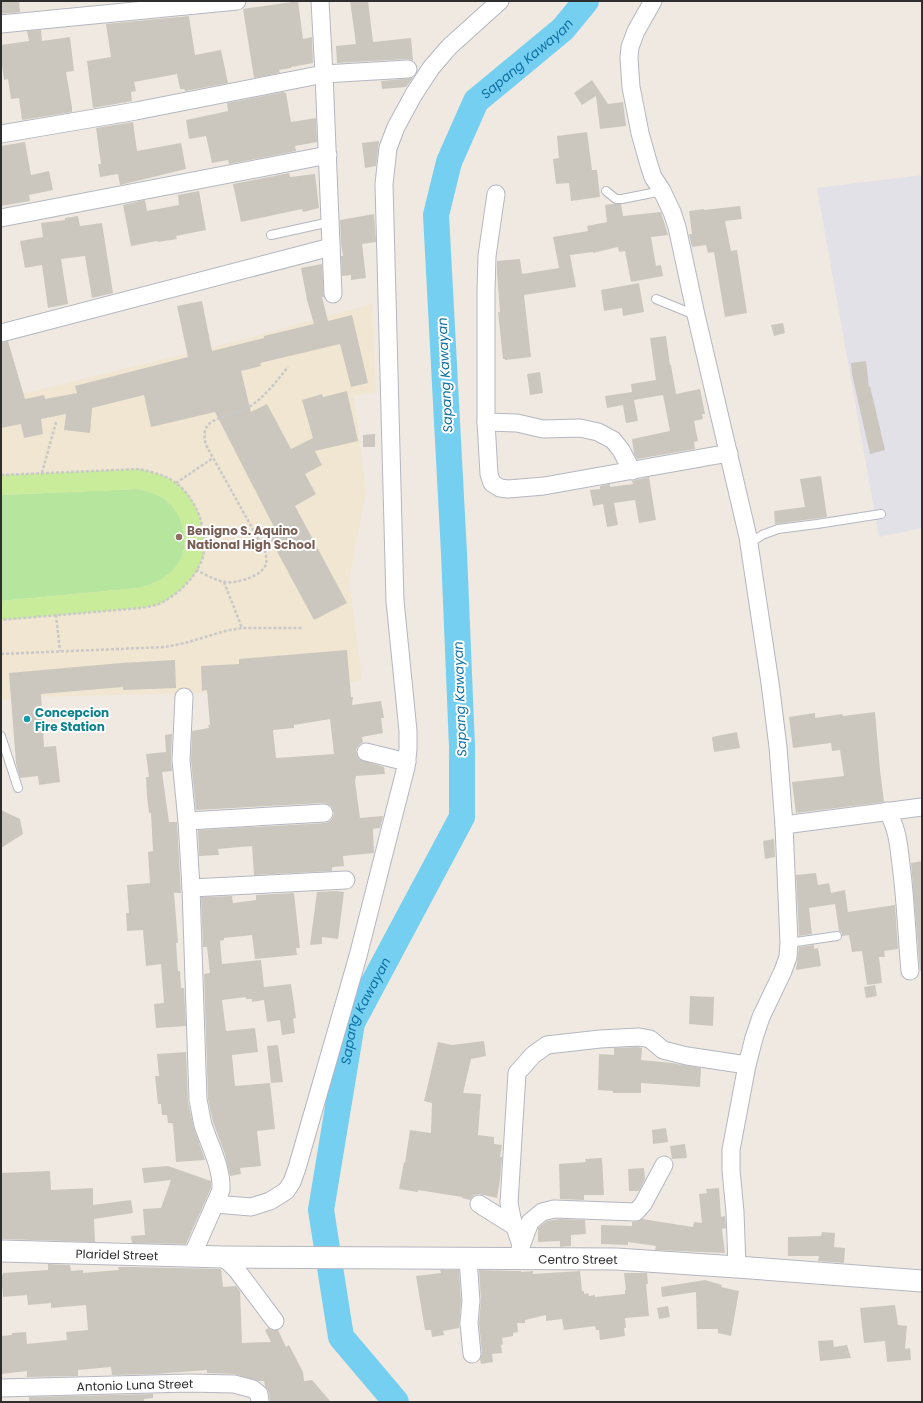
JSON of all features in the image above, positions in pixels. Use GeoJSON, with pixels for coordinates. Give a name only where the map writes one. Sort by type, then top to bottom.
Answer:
{"type":"FeatureCollection","features":[{"type":"Feature","properties":{"kind":"street"},"geometry":{"type":"LineString","coordinates":[[1,24],[237,1]]}},
{"type":"Feature","properties":{"kind":"street"},"geometry":{"type":"LineString","coordinates":[[320,1],[333,294]]}},
{"type":"Feature","properties":{"kind":"street"},"geometry":{"type":"LineString","coordinates":[[215,1204],[251,1207],[270,1201],[286,1191],[292,1182],[298,1168],[358,956],[407,762],[408,731],[395,601],[391,489],[384,184],[388,148],[396,127],[414,94],[431,68],[449,47],[500,1]]}},
{"type":"Feature","properties":{"kind":"street"},"geometry":{"type":"LineString","coordinates":[[654,1],[636,31],[630,47],[629,58],[631,87],[640,133],[653,177],[662,191],[677,227],[749,544],[772,697],[778,747],[784,825],[789,943],[788,957],[761,1017],[754,1038],[747,1065],[731,1150],[737,1266]]}},
{"type":"Feature","properties":{"kind":"street"},"geometry":{"type":"LineString","coordinates":[[1,134],[136,111],[324,74],[408,69]]}},
{"type":"Feature","properties":{"kind":"street"},"geometry":{"type":"LineString","coordinates":[[1,218],[328,155]]}},
{"type":"Feature","properties":{"kind":"street"},"geometry":{"type":"LineString","coordinates":[[496,194],[487,256],[486,292],[486,422],[489,474],[492,483],[500,488],[508,489],[544,486],[729,453]]}},
{"type":"Feature","properties":{"kind":"street"},"geometry":{"type":"LineString","coordinates":[[1,333],[331,246]]}},
{"type":"Feature","properties":{"kind":"street"},"geometry":{"type":"LineString","coordinates":[[486,422],[517,423],[543,429],[580,428],[598,432],[613,440],[621,450],[632,471]]}},
{"type":"Feature","properties":{"kind":"street"},"geometry":{"type":"LineString","coordinates":[[184,697],[181,760],[187,821],[191,888],[198,1100],[203,1123],[218,1165],[221,1181],[221,1190],[192,1256]]}},
{"type":"Feature","properties":{"kind":"street"},"geometry":{"type":"LineString","coordinates":[[366,752],[407,762]]}},
{"type":"Feature","properties":{"kind":"street"},"geometry":{"type":"LineString","coordinates":[[784,825],[922,807]]}},
{"type":"Feature","properties":{"kind":"street"},"geometry":{"type":"LineString","coordinates":[[887,811],[894,821],[899,851],[905,896],[910,971]]}},
{"type":"Feature","properties":{"kind":"street"},"geometry":{"type":"LineString","coordinates":[[187,821],[324,813]]}},
{"type":"Feature","properties":{"kind":"street"},"geometry":{"type":"LineString","coordinates":[[191,888],[346,880]]}},
{"type":"Feature","properties":{"kind":"street"},"geometry":{"type":"LineString","coordinates":[[519,1251],[508,1203],[517,1073],[532,1055],[547,1045],[600,1039],[639,1037],[650,1040],[663,1050],[687,1056],[747,1065]]}},
{"type":"Feature","properties":{"kind":"street"},"geometry":{"type":"LineString","coordinates":[[519,1251],[530,1222],[542,1212],[554,1209],[636,1212],[643,1204],[664,1165]]}},
{"type":"Feature","properties":{"kind":"street"},"geometry":{"type":"LineString","coordinates":[[479,1204],[514,1226]]}},
{"type":"Feature","properties":{"kind":"street","name":"Plaridel Street"},"geometry":{"type":"LineString","coordinates":[[1,1251],[228,1256]]}},
{"type":"Feature","properties":{"kind":"street","name":"Centro Street"},"geometry":{"type":"LineString","coordinates":[[228,1256],[468,1258],[519,1251],[616,1259],[737,1266],[922,1281]]}},
{"type":"Feature","properties":{"kind":"street"},"geometry":{"type":"LineString","coordinates":[[228,1256],[275,1321]]}},
{"type":"Feature","properties":{"kind":"street"},"geometry":{"type":"LineString","coordinates":[[468,1258],[472,1301],[469,1323],[472,1354]]}},
{"type":"Feature","properties":{"kind":"street","name":"Antonio Luna Street"},"geometry":{"type":"LineString","coordinates":[[1,1388],[190,1383],[234,1384],[253,1389],[259,1394],[260,1402]]}},
{"type":"Feature","properties":{"kind":"lane"},"geometry":{"type":"LineString","coordinates":[[606,191],[616,199],[622,199],[662,191]]}},
{"type":"Feature","properties":{"kind":"lane"},"geometry":{"type":"LineString","coordinates":[[271,235],[330,222]]}},
{"type":"Feature","properties":{"kind":"lane"},"geometry":{"type":"LineString","coordinates":[[656,299],[696,315]]}},
{"type":"Feature","properties":{"kind":"lane"},"geometry":{"type":"LineString","coordinates":[[749,544],[769,532],[778,529],[881,514]]}},
{"type":"Feature","properties":{"kind":"lane"},"geometry":{"type":"LineString","coordinates":[[1,736],[18,788]]}},
{"type":"Feature","properties":{"kind":"lane"},"geometry":{"type":"LineString","coordinates":[[789,943],[837,936]]}},
{"type":"Feature","properties":{"kind":"path"},"geometry":{"type":"LineString","coordinates":[[196,570],[224,582],[238,582],[249,578],[266,565],[265,551],[206,445],[204,436],[206,428],[211,423],[246,409],[255,403],[276,382],[288,367]]}},
{"type":"Feature","properties":{"kind":"path"},"geometry":{"type":"LineString","coordinates":[[42,473],[56,422]]}},
{"type":"Feature","properties":{"kind":"path"},"geometry":{"type":"LineString","coordinates":[[176,483],[213,458]]}},
{"type":"Feature","properties":{"kind":"path"},"geometry":{"type":"LineString","coordinates":[[1,475],[139,469],[158,473],[176,483],[190,497],[199,513],[204,533],[204,553],[196,570],[185,587],[157,605],[141,608],[1,620]]}},
{"type":"Feature","properties":{"kind":"path"},"geometry":{"type":"LineString","coordinates":[[224,582],[242,628]]}},
{"type":"Feature","properties":{"kind":"path"},"geometry":{"type":"LineString","coordinates":[[56,615],[60,651]]}},
{"type":"Feature","properties":{"kind":"path"},"geometry":{"type":"LineString","coordinates":[[1,654],[165,647],[185,644],[225,631],[242,628],[302,628]]}},
{"type":"Feature","properties":{"kind":"shaded area"},"geometry":{"type":"Polygon","coordinates":[[[922,175],[922,528],[879,537],[817,188],[922,175]]]}},
{"type":"Feature","properties":{"kind":"shaded area","name":"Benigno S. Aquino National High School"},"geometry":{"type":"Polygon","coordinates":[[[372,304],[376,392],[354,396],[366,492],[349,581],[362,679],[352,682],[206,693],[28,697],[1,700],[1,399],[234,342],[372,304]]]}},
{"type":"Feature","properties":{"kind":"green space"},"geometry":{"type":"Polygon","coordinates":[[[139,469],[172,480],[188,495],[197,510],[203,532],[204,552],[198,568],[186,584],[164,602],[141,608],[1,620],[1,601],[146,586],[160,580],[173,570],[178,564],[185,543],[183,528],[177,513],[166,500],[154,493],[138,489],[1,495],[1,475],[139,469]]]}},
{"type":"Feature","properties":{"kind":"green space"},"geometry":{"type":"Polygon","coordinates":[[[138,489],[154,493],[166,500],[175,510],[181,521],[185,543],[184,549],[178,564],[167,576],[146,586],[138,588],[1,601],[1,495],[138,489]]]}},
{"type":"Feature","properties":{"kind":"building"},"geometry":{"type":"Polygon","coordinates":[[[1,1],[19,1],[20,12],[1,14],[1,1]]]}},
{"type":"Feature","properties":{"kind":"building"},"geometry":{"type":"Polygon","coordinates":[[[298,1],[303,39],[312,37],[313,63],[279,70],[280,73],[254,78],[243,9],[298,1]]]}},
{"type":"Feature","properties":{"kind":"building"},"geometry":{"type":"Polygon","coordinates":[[[350,1],[368,1],[373,42],[411,38],[413,60],[407,59],[337,63],[336,46],[356,44],[350,1]]]}},
{"type":"Feature","properties":{"kind":"building"},"geometry":{"type":"Polygon","coordinates":[[[189,16],[195,55],[221,50],[228,83],[185,91],[184,89],[180,89],[177,74],[134,82],[136,91],[131,92],[132,101],[93,108],[87,61],[111,57],[106,24],[189,16]]]}},
{"type":"Feature","properties":{"kind":"building"},"geometry":{"type":"Polygon","coordinates":[[[41,30],[42,41],[70,37],[74,71],[66,72],[72,112],[22,120],[19,98],[11,99],[8,79],[4,80],[1,45],[29,41],[27,31],[41,30]]]}},
{"type":"Feature","properties":{"kind":"building"},"geometry":{"type":"Polygon","coordinates":[[[413,78],[406,87],[382,89],[381,81],[413,78]]]}},
{"type":"Feature","properties":{"kind":"building"},"geometry":{"type":"Polygon","coordinates":[[[592,80],[608,104],[623,102],[626,126],[600,129],[596,96],[582,105],[574,93],[592,80]]]}},
{"type":"Feature","properties":{"kind":"building"},"geometry":{"type":"Polygon","coordinates":[[[283,92],[286,93],[291,122],[316,118],[317,142],[295,146],[296,151],[229,164],[228,160],[212,163],[206,136],[189,139],[186,120],[228,111],[227,103],[283,92]]]}},
{"type":"Feature","properties":{"kind":"building"},"geometry":{"type":"Polygon","coordinates":[[[133,122],[137,151],[181,143],[186,169],[120,185],[118,174],[100,177],[98,164],[101,164],[96,128],[133,122]]]}},
{"type":"Feature","properties":{"kind":"building"},"geometry":{"type":"Polygon","coordinates":[[[587,132],[592,170],[597,170],[600,197],[571,201],[569,183],[556,184],[553,159],[559,158],[557,136],[587,132]]]}},
{"type":"Feature","properties":{"kind":"building"},"geometry":{"type":"Polygon","coordinates":[[[379,141],[376,166],[365,168],[362,143],[379,141]]]}},
{"type":"Feature","properties":{"kind":"building"},"geometry":{"type":"Polygon","coordinates":[[[25,142],[31,175],[49,171],[53,190],[29,195],[30,201],[1,206],[1,146],[25,142]]]}},
{"type":"Feature","properties":{"kind":"building"},"geometry":{"type":"Polygon","coordinates":[[[289,173],[290,177],[315,174],[319,208],[303,212],[302,209],[241,222],[233,184],[289,173]]]}},
{"type":"Feature","properties":{"kind":"building"},"geometry":{"type":"Polygon","coordinates":[[[199,191],[206,230],[176,236],[177,239],[131,246],[123,205],[145,200],[147,211],[179,205],[178,195],[199,191]]]}},
{"type":"Feature","properties":{"kind":"building"},"geometry":{"type":"Polygon","coordinates":[[[621,204],[623,216],[661,212],[668,235],[651,237],[656,266],[661,265],[663,276],[631,282],[625,251],[619,252],[618,247],[593,253],[570,255],[576,287],[524,295],[531,357],[503,359],[498,312],[500,312],[497,261],[520,259],[522,274],[559,268],[553,237],[588,231],[587,226],[607,222],[605,205],[621,204]]]}},
{"type":"Feature","properties":{"kind":"building"},"geometry":{"type":"Polygon","coordinates":[[[740,206],[742,219],[725,221],[731,251],[737,250],[747,313],[725,317],[714,252],[708,253],[706,245],[692,247],[689,234],[692,234],[689,211],[740,206]]]}},
{"type":"Feature","properties":{"kind":"building"},"geometry":{"type":"Polygon","coordinates":[[[374,214],[376,242],[362,244],[366,278],[351,280],[351,275],[342,276],[341,256],[343,256],[340,220],[374,214]]]}},
{"type":"Feature","properties":{"kind":"building"},"geometry":{"type":"Polygon","coordinates":[[[78,216],[80,226],[102,223],[113,293],[92,298],[85,256],[61,259],[68,304],[48,308],[42,265],[25,268],[20,241],[43,237],[41,223],[65,220],[65,218],[78,216]]]}},
{"type":"Feature","properties":{"kind":"building"},"geometry":{"type":"Polygon","coordinates":[[[322,264],[324,297],[322,297],[328,321],[352,315],[368,383],[351,387],[340,344],[260,363],[261,366],[241,371],[251,412],[267,404],[291,449],[313,438],[302,400],[322,394],[323,397],[347,391],[358,441],[315,451],[322,465],[305,474],[316,494],[295,506],[347,603],[314,620],[266,531],[274,527],[215,412],[151,427],[144,395],[92,408],[90,433],[64,430],[66,414],[41,419],[43,434],[24,438],[21,424],[1,428],[1,343],[8,341],[25,399],[44,395],[45,399],[77,393],[75,386],[188,357],[177,306],[202,301],[212,351],[314,324],[307,300],[301,268],[322,264]]]}},
{"type":"Feature","properties":{"kind":"building"},"geometry":{"type":"Polygon","coordinates":[[[639,283],[644,312],[623,316],[622,308],[604,311],[601,290],[639,283]]]}},
{"type":"Feature","properties":{"kind":"building"},"geometry":{"type":"Polygon","coordinates":[[[783,323],[785,333],[774,336],[771,325],[783,323]]]}},
{"type":"Feature","properties":{"kind":"building"},"geometry":{"type":"Polygon","coordinates":[[[666,336],[676,394],[700,389],[705,414],[702,414],[703,419],[694,421],[698,441],[694,442],[695,449],[637,459],[634,454],[632,439],[670,431],[663,395],[634,400],[638,421],[626,423],[623,405],[607,408],[605,396],[632,392],[631,384],[656,380],[650,338],[666,336]]]}},
{"type":"Feature","properties":{"kind":"building"},"geometry":{"type":"Polygon","coordinates":[[[866,361],[869,387],[870,386],[885,450],[870,454],[852,374],[851,363],[866,361]]]}},
{"type":"Feature","properties":{"kind":"building"},"geometry":{"type":"Polygon","coordinates":[[[540,372],[543,393],[530,395],[527,374],[540,372]]]}},
{"type":"Feature","properties":{"kind":"building"},"geometry":{"type":"Polygon","coordinates":[[[375,434],[375,447],[363,447],[363,435],[375,434]]]}},
{"type":"Feature","properties":{"kind":"building"},"geometry":{"type":"Polygon","coordinates":[[[821,476],[827,517],[775,524],[774,511],[805,507],[800,479],[821,476]]]}},
{"type":"Feature","properties":{"kind":"building"},"geometry":{"type":"Polygon","coordinates":[[[649,477],[656,520],[639,523],[635,500],[614,503],[618,525],[607,527],[603,504],[593,506],[590,490],[600,489],[600,486],[610,484],[610,487],[633,484],[632,481],[649,477]]]}},
{"type":"Feature","properties":{"kind":"building"},"geometry":{"type":"Polygon","coordinates":[[[347,650],[351,697],[353,697],[352,705],[381,701],[384,718],[381,718],[383,733],[362,737],[363,742],[356,750],[359,759],[384,767],[385,774],[356,776],[355,781],[360,818],[383,816],[380,828],[373,829],[374,853],[343,856],[344,866],[333,867],[332,871],[254,875],[252,846],[218,849],[219,855],[199,856],[198,830],[325,823],[330,821],[334,813],[332,807],[323,803],[196,810],[191,760],[192,731],[209,728],[208,725],[210,725],[207,690],[202,691],[201,666],[239,664],[239,659],[347,650]],[[330,719],[294,725],[294,728],[273,730],[276,758],[334,754],[330,719]]]}},
{"type":"Feature","properties":{"kind":"building"},"geometry":{"type":"Polygon","coordinates":[[[175,660],[176,688],[123,690],[123,687],[41,694],[44,747],[56,746],[60,782],[39,785],[38,776],[20,778],[16,763],[9,673],[121,663],[175,660]]]}},
{"type":"Feature","properties":{"kind":"building"},"geometry":{"type":"Polygon","coordinates":[[[875,712],[884,802],[796,813],[792,782],[844,776],[840,750],[832,751],[831,743],[793,748],[789,717],[815,713],[815,718],[842,714],[843,716],[875,712]]]}},
{"type":"Feature","properties":{"kind":"building"},"geometry":{"type":"Polygon","coordinates":[[[737,732],[740,748],[714,752],[712,737],[737,732]]]}},
{"type":"Feature","properties":{"kind":"building"},"geometry":{"type":"Polygon","coordinates":[[[172,734],[172,771],[162,772],[169,822],[177,822],[181,893],[174,893],[178,943],[176,943],[181,988],[184,988],[186,1026],[156,1028],[154,1004],[164,1003],[161,964],[146,966],[143,930],[127,931],[126,913],[129,913],[127,885],[150,883],[148,852],[153,851],[151,813],[149,813],[147,796],[146,777],[149,777],[146,754],[166,752],[165,735],[172,734]]]}},
{"type":"Feature","properties":{"kind":"building"},"geometry":{"type":"Polygon","coordinates":[[[1,810],[20,819],[23,834],[1,848],[1,810]]]}},
{"type":"Feature","properties":{"kind":"building"},"geometry":{"type":"Polygon","coordinates":[[[774,839],[775,857],[765,859],[763,841],[774,839]]]}},
{"type":"Feature","properties":{"kind":"building"},"geometry":{"type":"Polygon","coordinates":[[[922,861],[922,971],[920,971],[911,863],[922,861]]]}},
{"type":"Feature","properties":{"kind":"building"},"geometry":{"type":"Polygon","coordinates":[[[816,873],[818,885],[829,883],[831,893],[845,890],[848,912],[895,905],[898,949],[884,951],[885,957],[879,957],[882,983],[867,985],[862,951],[852,952],[849,935],[842,936],[842,933],[839,931],[835,904],[809,908],[812,934],[799,936],[796,875],[816,873]]]}},
{"type":"Feature","properties":{"kind":"building"},"geometry":{"type":"Polygon","coordinates":[[[317,892],[344,892],[338,939],[322,937],[322,944],[310,945],[317,892]]]}},
{"type":"Feature","properties":{"kind":"building"},"geometry":{"type":"Polygon","coordinates":[[[294,893],[300,948],[296,948],[297,955],[255,959],[252,935],[224,938],[224,940],[220,941],[222,964],[261,960],[264,987],[291,984],[296,1018],[293,1019],[295,1033],[282,1035],[280,1020],[267,1022],[264,1000],[252,1002],[252,999],[246,999],[246,997],[222,1000],[226,1031],[255,1028],[258,1052],[232,1055],[235,1086],[270,1083],[275,1129],[257,1131],[261,1166],[240,1168],[241,1174],[230,1176],[225,1154],[213,1122],[208,1099],[204,974],[210,973],[207,947],[203,947],[201,897],[232,896],[233,903],[256,900],[256,895],[294,893]]]}},
{"type":"Feature","properties":{"kind":"building"},"geometry":{"type":"Polygon","coordinates":[[[814,945],[814,949],[818,948],[821,966],[796,970],[799,947],[814,945]]]}},
{"type":"Feature","properties":{"kind":"building"},"geometry":{"type":"Polygon","coordinates":[[[875,985],[877,996],[866,998],[864,987],[875,985]]]}},
{"type":"Feature","properties":{"kind":"building"},"geometry":{"type":"Polygon","coordinates":[[[690,996],[714,997],[713,1026],[689,1024],[690,996]]]}},
{"type":"Feature","properties":{"kind":"building"},"geometry":{"type":"Polygon","coordinates":[[[484,1041],[486,1056],[471,1059],[463,1093],[481,1094],[478,1135],[494,1137],[494,1144],[502,1145],[500,1157],[502,1157],[500,1180],[497,1198],[479,1194],[474,1195],[470,1200],[462,1197],[418,1190],[418,1192],[399,1189],[410,1130],[431,1133],[432,1103],[424,1101],[438,1042],[452,1045],[484,1041]]]}},
{"type":"Feature","properties":{"kind":"building"},"geometry":{"type":"Polygon","coordinates":[[[278,1045],[283,1082],[271,1083],[267,1046],[278,1045]]]}},
{"type":"Feature","properties":{"kind":"building"},"geometry":{"type":"Polygon","coordinates":[[[614,1048],[642,1048],[641,1060],[701,1068],[700,1087],[641,1083],[641,1093],[613,1093],[613,1091],[598,1090],[599,1054],[614,1055],[614,1048]]]}},
{"type":"Feature","properties":{"kind":"building"},"geometry":{"type":"Polygon","coordinates":[[[186,1052],[188,1102],[194,1128],[205,1160],[176,1162],[173,1125],[172,1123],[168,1123],[167,1115],[162,1115],[161,1104],[158,1104],[155,1076],[159,1076],[157,1054],[186,1052]]]}},
{"type":"Feature","properties":{"kind":"building"},"geometry":{"type":"Polygon","coordinates":[[[666,1128],[668,1142],[653,1144],[652,1130],[666,1128]]]}},
{"type":"Feature","properties":{"kind":"building"},"geometry":{"type":"Polygon","coordinates":[[[685,1144],[687,1158],[672,1159],[670,1146],[685,1144]]]}},
{"type":"Feature","properties":{"kind":"building"},"geometry":{"type":"Polygon","coordinates":[[[602,1158],[604,1195],[584,1195],[584,1200],[560,1199],[559,1164],[586,1162],[585,1159],[602,1158]]]}},
{"type":"Feature","properties":{"kind":"building"},"geometry":{"type":"Polygon","coordinates":[[[168,1166],[211,1181],[211,1188],[186,1244],[132,1243],[131,1236],[145,1235],[143,1209],[161,1208],[171,1180],[144,1183],[142,1168],[168,1166]]]}},
{"type":"Feature","properties":{"kind":"building"},"geometry":{"type":"Polygon","coordinates":[[[644,1168],[645,1179],[639,1191],[629,1191],[628,1169],[644,1168]]]}},
{"type":"Feature","properties":{"kind":"building"},"geometry":{"type":"Polygon","coordinates":[[[50,1171],[51,1190],[93,1188],[93,1205],[131,1200],[133,1213],[94,1219],[95,1242],[1,1239],[1,1173],[50,1171]]]}},
{"type":"Feature","properties":{"kind":"building"},"geometry":{"type":"Polygon","coordinates":[[[719,1188],[721,1217],[725,1216],[726,1228],[722,1229],[725,1253],[655,1250],[656,1246],[628,1242],[628,1245],[601,1244],[601,1225],[632,1226],[632,1222],[640,1221],[642,1219],[693,1227],[694,1222],[702,1223],[699,1194],[707,1193],[706,1189],[719,1188]]]}},
{"type":"Feature","properties":{"kind":"building"},"geometry":{"type":"Polygon","coordinates":[[[560,1219],[585,1220],[586,1234],[571,1235],[571,1246],[560,1247],[560,1241],[538,1242],[538,1228],[547,1221],[560,1219]]]}},
{"type":"Feature","properties":{"kind":"building"},"geometry":{"type":"Polygon","coordinates":[[[822,1232],[835,1233],[834,1247],[845,1248],[844,1263],[818,1261],[819,1256],[788,1256],[788,1237],[821,1236],[822,1232]]]}},
{"type":"Feature","properties":{"kind":"building"},"geometry":{"type":"Polygon","coordinates":[[[48,1264],[70,1265],[71,1271],[83,1270],[83,1273],[119,1270],[118,1267],[221,1269],[223,1287],[236,1286],[240,1291],[242,1343],[271,1342],[265,1330],[269,1328],[271,1330],[278,1330],[286,1347],[289,1345],[303,1372],[304,1381],[312,1380],[331,1402],[270,1402],[269,1393],[264,1381],[234,1374],[207,1373],[207,1370],[156,1374],[112,1375],[111,1367],[78,1370],[78,1376],[27,1377],[27,1371],[1,1374],[1,1336],[12,1335],[12,1333],[26,1332],[27,1344],[67,1340],[66,1332],[88,1330],[86,1305],[51,1308],[51,1303],[28,1305],[27,1295],[3,1297],[1,1275],[3,1275],[3,1273],[48,1270],[48,1264]]]}},
{"type":"Feature","properties":{"kind":"building"},"geometry":{"type":"Polygon","coordinates":[[[440,1270],[459,1270],[461,1301],[459,1328],[443,1331],[444,1335],[432,1337],[431,1330],[425,1330],[416,1276],[441,1273],[440,1270]]]}},
{"type":"Feature","properties":{"kind":"building"},"geometry":{"type":"Polygon","coordinates":[[[479,1270],[521,1272],[533,1271],[533,1274],[580,1271],[582,1291],[584,1291],[584,1294],[588,1293],[589,1296],[595,1295],[595,1297],[625,1294],[624,1273],[647,1273],[648,1284],[646,1284],[649,1316],[625,1318],[625,1336],[600,1340],[599,1330],[596,1330],[595,1326],[564,1330],[562,1319],[546,1321],[546,1315],[525,1320],[525,1323],[517,1323],[518,1332],[513,1333],[513,1336],[502,1338],[502,1353],[492,1354],[493,1362],[481,1364],[480,1359],[482,1353],[479,1323],[481,1300],[479,1270]]]}},
{"type":"Feature","properties":{"kind":"building"},"geometry":{"type":"Polygon","coordinates":[[[705,1280],[722,1285],[721,1287],[739,1291],[731,1336],[718,1333],[718,1329],[697,1329],[696,1292],[662,1297],[661,1287],[705,1280]]]}},
{"type":"Feature","properties":{"kind":"building"},"geometry":{"type":"Polygon","coordinates":[[[895,1305],[898,1325],[907,1326],[905,1349],[910,1348],[911,1360],[887,1362],[885,1341],[864,1343],[860,1308],[895,1305]]]}},
{"type":"Feature","properties":{"kind":"building"},"geometry":{"type":"Polygon","coordinates":[[[668,1306],[670,1317],[659,1319],[657,1308],[668,1306]]]}},
{"type":"Feature","properties":{"kind":"building"},"geometry":{"type":"Polygon","coordinates":[[[833,1340],[834,1347],[847,1345],[851,1358],[820,1361],[818,1341],[833,1340]]]}},
{"type":"Feature","properties":{"kind":"building"},"geometry":{"type":"Polygon","coordinates":[[[153,1394],[153,1398],[144,1399],[144,1402],[29,1402],[29,1397],[153,1394]]]}},
{"type":"Feature","properties":{"kind":"waterway","name":"Sapang Kawayan"},"geometry":{"type":"LineString","coordinates":[[396,1402],[341,1337],[321,1210],[352,1023],[462,817],[462,747],[454,553],[436,215],[449,162],[476,101],[563,29],[586,1]]}},
{"type":"Feature","properties":{"kind":"place","name":"Benigno S. Aquino National High School"},"geometry":{"type":"Point","coordinates":[179,537]}},
{"type":"Feature","properties":{"kind":"place","name":"Concepcion Fire Station"},"geometry":{"type":"Point","coordinates":[27,719]}}]}
